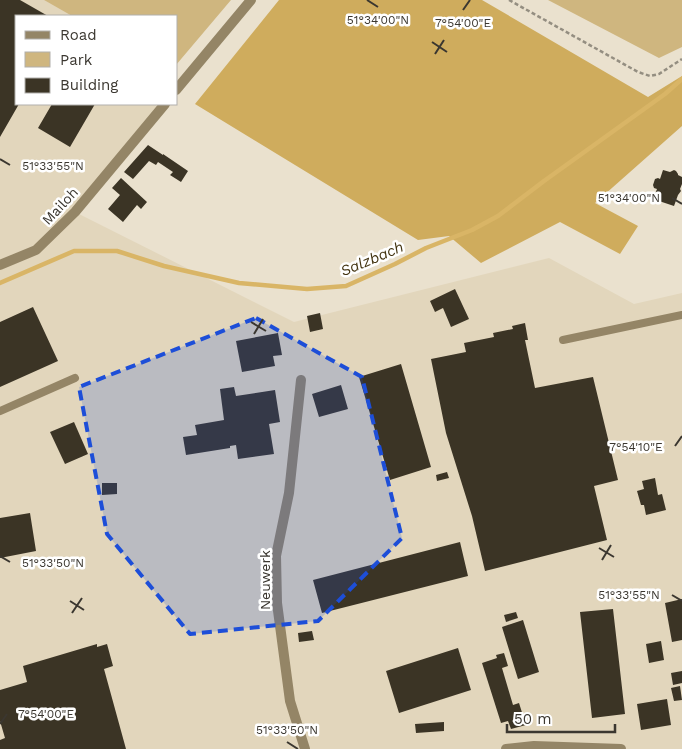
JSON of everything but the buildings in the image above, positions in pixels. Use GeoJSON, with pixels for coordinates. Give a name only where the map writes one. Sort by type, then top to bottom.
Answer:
{"type":"FeatureCollection","features":[{"type":"Feature","properties":{"kind":"street"},"geometry":{"type":"LineString","coordinates":[[178,88],[251,0]]}},
{"type":"Feature","properties":{"kind":"street","name":"Mailoh"},"geometry":{"type":"LineString","coordinates":[[0,265],[36,250],[75,212],[164,105]]}},
{"type":"Feature","properties":{"kind":"street","name":"Neuwerk"},"geometry":{"type":"LineString","coordinates":[[301,380],[289,493],[276,556],[277,603],[290,700],[305,749]]}},
{"type":"Feature","properties":{"kind":"street"},"geometry":{"type":"LineString","coordinates":[[506,749],[534,746],[621,749]]}},
{"type":"Feature","properties":{"kind":"lane"},"geometry":{"type":"LineString","coordinates":[[563,340],[682,315]]}},
{"type":"Feature","properties":{"kind":"lane"},"geometry":{"type":"LineString","coordinates":[[0,411],[75,378]]}},
{"type":"Feature","properties":{"kind":"path"},"geometry":{"type":"LineString","coordinates":[[509,0],[638,72],[650,76],[659,74],[682,59]]}},
{"type":"Feature","properties":{"kind":"highlighted area"},"geometry":{"type":"Polygon","coordinates":[[[256,318],[362,377],[402,538],[318,621],[190,634],[107,534],[79,387],[256,318]]]}},
{"type":"Feature","properties":{"kind":"shaded area"},"geometry":{"type":"Polygon","coordinates":[[[0,0],[44,0],[70,15],[15,15],[15,105],[164,105],[75,212],[294,322],[549,258],[634,304],[682,293],[682,749],[0,749],[0,0]]]}},
{"type":"Feature","properties":{"kind":"shaded area"},"geometry":{"type":"Polygon","coordinates":[[[279,0],[482,0],[648,97],[682,76],[682,126],[595,203],[638,226],[620,254],[560,222],[481,263],[449,236],[418,240],[195,104],[279,0]]]}},
{"type":"Feature","properties":{"kind":"green space"},"geometry":{"type":"Polygon","coordinates":[[[44,0],[231,0],[178,63],[178,15],[70,15],[44,0]]]}},
{"type":"Feature","properties":{"kind":"green space"},"geometry":{"type":"Polygon","coordinates":[[[548,0],[682,0],[682,47],[659,58],[548,0]]]}},
{"type":"Feature","properties":{"kind":"waterway","name":"Salzbach"},"geometry":{"type":"LineString","coordinates":[[0,283],[74,251],[117,251],[164,266],[239,283],[307,289],[346,286],[426,248],[472,230],[498,216],[665,94],[682,79]]}}]}
